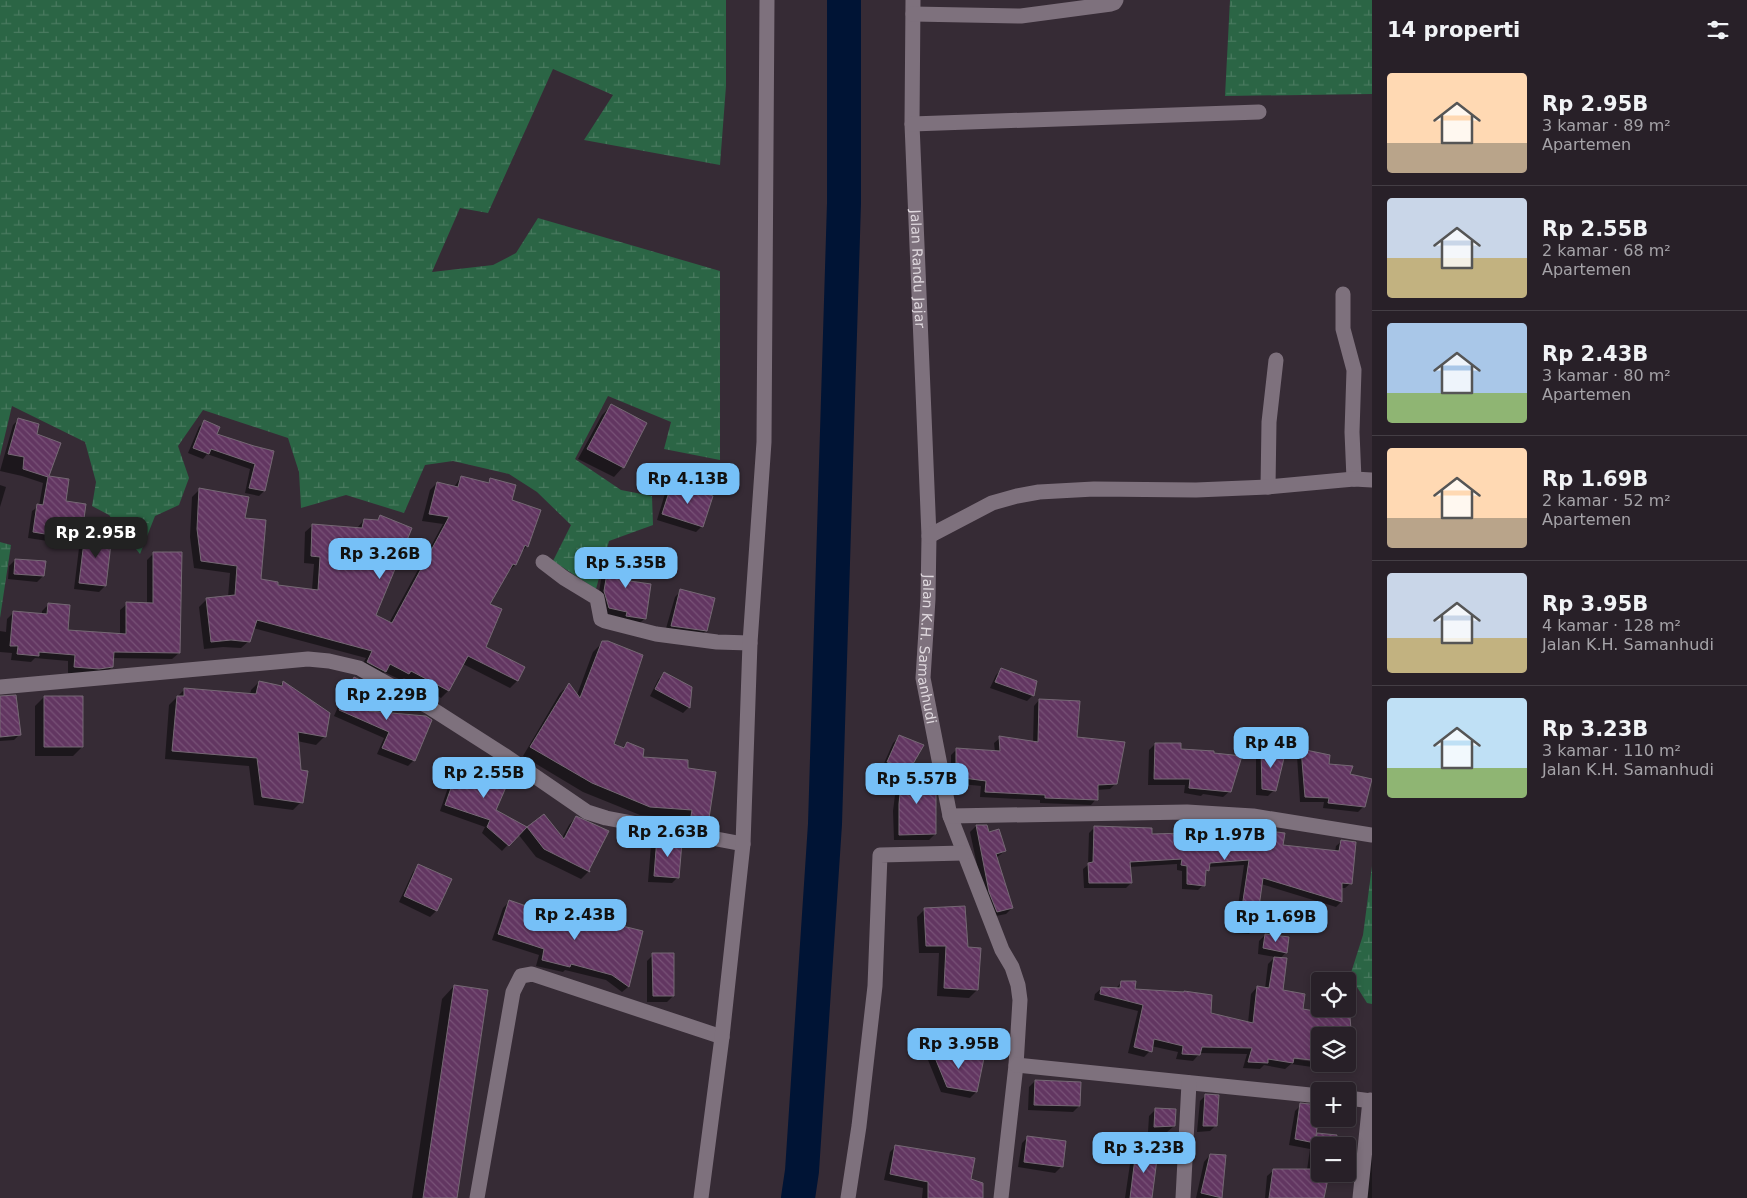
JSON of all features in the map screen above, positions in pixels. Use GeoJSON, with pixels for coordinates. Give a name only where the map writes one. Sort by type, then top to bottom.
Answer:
{"type":"FeatureCollection","features":[{"type":"Feature","properties":{"kind":"street"},"geometry":{"type":"LineString","coordinates":[[701,1198],[722,1037],[743,844],[750,642],[764,442],[767,0]]}},
{"type":"Feature","properties":{"kind":"street"},"geometry":{"type":"LineString","coordinates":[[913,7],[934,13],[1021,16],[1111,4],[1116,0]]}},
{"type":"Feature","properties":{"kind":"street","name":"Jalan Randu Jajar"},"geometry":{"type":"LineString","coordinates":[[913,7],[912,124],[929,536]]}},
{"type":"Feature","properties":{"kind":"street"},"geometry":{"type":"LineString","coordinates":[[912,124],[1259,112]]}},
{"type":"Feature","properties":{"kind":"street"},"geometry":{"type":"LineString","coordinates":[[1343,294],[1343,329],[1354,370],[1352,432],[1354,479]]}},
{"type":"Feature","properties":{"kind":"street"},"geometry":{"type":"LineString","coordinates":[[1268,487],[1269,422],[1276,360]]}},
{"type":"Feature","properties":{"kind":"street"},"geometry":{"type":"LineString","coordinates":[[929,536],[992,503],[1024,494],[1094,490],[1196,490],[1268,487],[1354,479],[1372,480]]}},
{"type":"Feature","properties":{"kind":"street","name":"Jalan K.H. Samanhudi"},"geometry":{"type":"LineString","coordinates":[[929,536],[928,599],[923,678],[950,816],[1018,985],[1019,1014],[1016,1065],[1001,1198]]}},
{"type":"Feature","properties":{"kind":"street"},"geometry":{"type":"LineString","coordinates":[[543,562],[564,578],[597,598],[601,619],[656,634],[723,643],[750,642]]}},
{"type":"Feature","properties":{"kind":"street"},"geometry":{"type":"LineString","coordinates":[[0,687],[308,659],[342,663],[359,668],[429,707],[504,755],[587,812],[606,818],[743,844]]}},
{"type":"Feature","properties":{"kind":"street"},"geometry":{"type":"LineString","coordinates":[[950,816],[1187,812],[1253,816],[1372,835]]}},
{"type":"Feature","properties":{"kind":"street"},"geometry":{"type":"LineString","coordinates":[[848,1198],[875,986],[880,855],[964,853]]}},
{"type":"Feature","properties":{"kind":"street"},"geometry":{"type":"LineString","coordinates":[[477,1198],[513,992],[521,976],[532,974],[722,1037]]}},
{"type":"Feature","properties":{"kind":"street"},"geometry":{"type":"LineString","coordinates":[[1016,1065],[1311,1095]]}},
{"type":"Feature","properties":{"kind":"street"},"geometry":{"type":"LineString","coordinates":[[1183,1198],[1189,1083]]}},
{"type":"Feature","properties":{"kind":"street"},"geometry":{"type":"LineString","coordinates":[[1356,1099],[1371,1100],[1360,1198]]}},
{"type":"Feature","properties":{"kind":"green space"},"geometry":{"type":"Polygon","coordinates":[[[0,0],[726,0],[726,86],[720,165],[584,140],[613,95],[553,69],[488,213],[460,208],[432,272],[493,265],[516,253],[538,218],[720,271],[720,460],[664,449],[671,422],[608,396],[575,459],[621,490],[652,496],[653,525],[609,541],[596,589],[553,561],[571,525],[537,492],[509,474],[453,461],[425,465],[404,513],[346,495],[301,508],[299,472],[288,438],[203,410],[178,446],[189,478],[179,505],[155,516],[140,554],[109,515],[92,506],[96,482],[85,442],[12,406],[0,456],[0,0]]]}},
{"type":"Feature","properties":{"kind":"green space"},"geometry":{"type":"Polygon","coordinates":[[[1230,0],[1372,0],[1372,94],[1225,96],[1230,0]]]}},
{"type":"Feature","properties":{"kind":"green space"},"geometry":{"type":"Polygon","coordinates":[[[0,542],[11,545],[0,618],[0,542]]]}},
{"type":"Feature","properties":{"kind":"green space"},"geometry":{"type":"Polygon","coordinates":[[[1372,866],[1372,1004],[1367,1003],[1356,986],[1356,972],[1351,972],[1363,935],[1372,866]]]}},
{"type":"Feature","properties":{"kind":"building"},"geometry":{"type":"Polygon","coordinates":[[[611,404],[647,423],[624,468],[587,449],[611,404]]]}},
{"type":"Feature","properties":{"kind":"building"},"geometry":{"type":"Polygon","coordinates":[[[18,418],[39,424],[37,434],[61,443],[49,476],[69,479],[66,501],[86,504],[81,540],[33,532],[37,504],[43,505],[48,477],[23,469],[24,457],[8,454],[18,418]]]}},
{"type":"Feature","properties":{"kind":"building"},"geometry":{"type":"Polygon","coordinates":[[[204,420],[220,427],[217,434],[274,451],[265,491],[249,488],[255,464],[211,449],[209,454],[193,448],[204,420]]]}},
{"type":"Feature","properties":{"kind":"building"},"geometry":{"type":"Polygon","coordinates":[[[461,476],[489,483],[490,478],[516,485],[512,500],[541,510],[528,547],[525,545],[516,565],[513,564],[490,604],[502,609],[486,647],[525,667],[518,681],[468,656],[449,691],[411,671],[409,674],[390,664],[386,672],[367,662],[372,651],[257,620],[250,642],[231,640],[211,642],[206,598],[235,595],[237,566],[201,561],[197,529],[199,488],[249,497],[245,518],[266,520],[261,579],[278,582],[278,585],[318,590],[320,557],[311,556],[312,524],[362,528],[364,519],[378,520],[380,515],[412,528],[376,615],[392,623],[449,517],[429,514],[437,482],[458,487],[461,476]]]}},
{"type":"Feature","properties":{"kind":"building"},"geometry":{"type":"Polygon","coordinates":[[[672,483],[713,496],[703,527],[662,514],[672,483]]]}},
{"type":"Feature","properties":{"kind":"building"},"geometry":{"type":"Polygon","coordinates":[[[85,533],[112,535],[106,586],[79,583],[85,533]]]}},
{"type":"Feature","properties":{"kind":"building"},"geometry":{"type":"Polygon","coordinates":[[[153,552],[182,552],[180,653],[114,652],[113,667],[99,669],[74,667],[75,655],[39,652],[39,656],[17,654],[18,646],[10,646],[13,611],[47,614],[48,603],[70,605],[68,630],[126,634],[126,602],[153,603],[153,552]]]}},
{"type":"Feature","properties":{"kind":"building"},"geometry":{"type":"Polygon","coordinates":[[[610,555],[633,559],[630,581],[651,584],[646,619],[626,616],[627,612],[609,608],[604,591],[610,555]]]}},
{"type":"Feature","properties":{"kind":"building"},"geometry":{"type":"Polygon","coordinates":[[[15,559],[46,561],[44,576],[14,574],[15,559]]]}},
{"type":"Feature","properties":{"kind":"building"},"geometry":{"type":"Polygon","coordinates":[[[680,589],[715,598],[707,631],[671,626],[680,589]]]}},
{"type":"Feature","properties":{"kind":"building"},"geometry":{"type":"Polygon","coordinates":[[[602,641],[608,641],[643,655],[614,744],[624,748],[627,742],[644,749],[643,757],[688,760],[688,768],[716,772],[709,818],[691,816],[692,810],[650,807],[592,783],[530,747],[569,683],[580,698],[602,641]]]}},
{"type":"Feature","properties":{"kind":"building"},"geometry":{"type":"Polygon","coordinates":[[[1001,668],[1037,681],[1034,696],[995,682],[1001,668]]]}},
{"type":"Feature","properties":{"kind":"building"},"geometry":{"type":"Polygon","coordinates":[[[664,672],[692,687],[690,708],[655,689],[664,672]]]}},
{"type":"Feature","properties":{"kind":"building"},"geometry":{"type":"Polygon","coordinates":[[[354,677],[378,689],[369,711],[426,716],[432,720],[415,761],[382,748],[389,732],[339,710],[354,677]]]}},
{"type":"Feature","properties":{"kind":"building"},"geometry":{"type":"Polygon","coordinates":[[[259,681],[282,686],[283,681],[330,713],[326,737],[298,732],[301,770],[308,771],[303,803],[262,797],[257,758],[172,751],[177,696],[184,696],[184,688],[256,694],[259,681]]]}},
{"type":"Feature","properties":{"kind":"building"},"geometry":{"type":"Polygon","coordinates":[[[16,695],[21,735],[0,737],[0,696],[16,695]]]}},
{"type":"Feature","properties":{"kind":"building"},"geometry":{"type":"Polygon","coordinates":[[[44,696],[83,696],[83,747],[44,747],[44,696]]]}},
{"type":"Feature","properties":{"kind":"building"},"geometry":{"type":"Polygon","coordinates":[[[1039,699],[1080,701],[1077,737],[1125,742],[1117,784],[1098,785],[1098,800],[1045,798],[1045,795],[985,792],[986,781],[956,777],[956,748],[1000,751],[999,736],[1038,742],[1039,699]]]}},
{"type":"Feature","properties":{"kind":"building"},"geometry":{"type":"Polygon","coordinates":[[[899,735],[924,745],[910,769],[887,762],[899,735]]]}},
{"type":"Feature","properties":{"kind":"building"},"geometry":{"type":"Polygon","coordinates":[[[1155,743],[1181,743],[1181,749],[1214,751],[1214,753],[1242,756],[1231,792],[1189,788],[1190,779],[1154,779],[1155,743]]]}},
{"type":"Feature","properties":{"kind":"building"},"geometry":{"type":"Polygon","coordinates":[[[1261,748],[1285,754],[1276,791],[1262,789],[1261,748]]]}},
{"type":"Feature","properties":{"kind":"building"},"geometry":{"type":"Polygon","coordinates":[[[1301,749],[1330,755],[1329,764],[1353,766],[1350,774],[1372,779],[1365,807],[1328,803],[1329,798],[1305,797],[1301,749]]]}},
{"type":"Feature","properties":{"kind":"building"},"geometry":{"type":"Polygon","coordinates":[[[461,760],[492,769],[510,778],[496,810],[527,827],[509,846],[487,827],[490,820],[445,805],[461,760]]]}},
{"type":"Feature","properties":{"kind":"building"},"geometry":{"type":"Polygon","coordinates":[[[902,772],[932,775],[936,793],[936,834],[899,835],[902,772]]]}},
{"type":"Feature","properties":{"kind":"building"},"geometry":{"type":"Polygon","coordinates":[[[544,814],[564,839],[576,816],[609,831],[589,870],[590,872],[544,849],[527,827],[544,814]]]}},
{"type":"Feature","properties":{"kind":"building"},"geometry":{"type":"Polygon","coordinates":[[[976,825],[987,825],[989,832],[999,829],[1006,851],[996,854],[1013,908],[997,912],[989,892],[976,825]]]}},
{"type":"Feature","properties":{"kind":"building"},"geometry":{"type":"Polygon","coordinates":[[[1094,826],[1152,828],[1152,834],[1186,833],[1235,840],[1235,827],[1285,833],[1283,845],[1339,851],[1341,840],[1356,842],[1352,884],[1342,883],[1342,902],[1263,878],[1256,929],[1239,928],[1249,860],[1210,863],[1209,871],[1206,870],[1205,886],[1187,884],[1187,866],[1181,865],[1182,859],[1130,862],[1132,883],[1089,883],[1088,863],[1093,862],[1094,826]]]}},
{"type":"Feature","properties":{"kind":"building"},"geometry":{"type":"Polygon","coordinates":[[[657,837],[682,842],[679,878],[654,876],[657,837]]]}},
{"type":"Feature","properties":{"kind":"building"},"geometry":{"type":"Polygon","coordinates":[[[418,864],[452,879],[437,911],[404,896],[418,864]]]}},
{"type":"Feature","properties":{"kind":"building"},"geometry":{"type":"Polygon","coordinates":[[[509,900],[532,908],[531,910],[600,927],[602,921],[643,931],[629,987],[612,975],[571,964],[570,967],[542,960],[544,949],[498,934],[509,900]]]}},
{"type":"Feature","properties":{"kind":"building"},"geometry":{"type":"Polygon","coordinates":[[[965,906],[968,947],[981,948],[978,990],[944,988],[946,946],[926,946],[924,908],[965,906]]]}},
{"type":"Feature","properties":{"kind":"building"},"geometry":{"type":"Polygon","coordinates":[[[1265,934],[1289,937],[1287,953],[1263,948],[1265,934]]]}},
{"type":"Feature","properties":{"kind":"building"},"geometry":{"type":"Polygon","coordinates":[[[652,953],[674,953],[674,996],[653,996],[652,953]]]}},
{"type":"Feature","properties":{"kind":"building"},"geometry":{"type":"Polygon","coordinates":[[[1274,957],[1287,958],[1283,990],[1305,994],[1303,1009],[1311,1010],[1311,1017],[1350,1017],[1351,1027],[1311,1027],[1311,1060],[1294,1058],[1293,1063],[1268,1059],[1268,1063],[1248,1062],[1252,1048],[1202,1047],[1200,1055],[1182,1054],[1183,1046],[1154,1039],[1152,1052],[1134,1047],[1143,1005],[1100,994],[1101,987],[1120,988],[1121,981],[1136,981],[1135,989],[1184,991],[1212,995],[1211,1013],[1253,1023],[1257,986],[1269,988],[1274,957]]]}},
{"type":"Feature","properties":{"kind":"building"},"geometry":{"type":"Polygon","coordinates":[[[454,985],[488,990],[457,1198],[423,1198],[454,985]]]}},
{"type":"Feature","properties":{"kind":"building"},"geometry":{"type":"Polygon","coordinates":[[[931,1048],[984,1058],[977,1092],[947,1087],[931,1048]]]}},
{"type":"Feature","properties":{"kind":"building"},"geometry":{"type":"Polygon","coordinates":[[[1035,1080],[1081,1082],[1080,1106],[1034,1105],[1035,1080]]]}},
{"type":"Feature","properties":{"kind":"building"},"geometry":{"type":"Polygon","coordinates":[[[1205,1094],[1219,1095],[1217,1126],[1203,1126],[1205,1094]]]}},
{"type":"Feature","properties":{"kind":"building"},"geometry":{"type":"Polygon","coordinates":[[[1300,1103],[1311,1104],[1311,1127],[1317,1127],[1316,1137],[1311,1137],[1311,1142],[1295,1139],[1300,1103]]]}},
{"type":"Feature","properties":{"kind":"building"},"geometry":{"type":"Polygon","coordinates":[[[1155,1108],[1176,1109],[1175,1126],[1154,1127],[1155,1108]]]}},
{"type":"Feature","properties":{"kind":"building"},"geometry":{"type":"Polygon","coordinates":[[[1317,1133],[1337,1135],[1337,1137],[1316,1137],[1317,1133]]]}},
{"type":"Feature","properties":{"kind":"building"},"geometry":{"type":"Polygon","coordinates":[[[1027,1136],[1066,1141],[1063,1167],[1024,1162],[1027,1136]]]}},
{"type":"Feature","properties":{"kind":"building"},"geometry":{"type":"Polygon","coordinates":[[[895,1145],[975,1158],[971,1179],[983,1183],[983,1198],[928,1198],[928,1182],[890,1174],[895,1145]]]}},
{"type":"Feature","properties":{"kind":"building"},"geometry":{"type":"Polygon","coordinates":[[[1136,1150],[1158,1151],[1152,1198],[1130,1198],[1136,1150]]]}},
{"type":"Feature","properties":{"kind":"building"},"geometry":{"type":"Polygon","coordinates":[[[1210,1154],[1226,1155],[1222,1198],[1201,1193],[1210,1154]]]}},
{"type":"Feature","properties":{"kind":"building"},"geometry":{"type":"Polygon","coordinates":[[[1273,1169],[1311,1169],[1311,1182],[1327,1182],[1324,1198],[1269,1198],[1273,1169]]]}},
{"type":"Feature","properties":{"kind":"waterway"},"geometry":{"type":"LineString","coordinates":[[798,1198],[802,1171],[825,824],[844,203],[844,0]]}}]}
